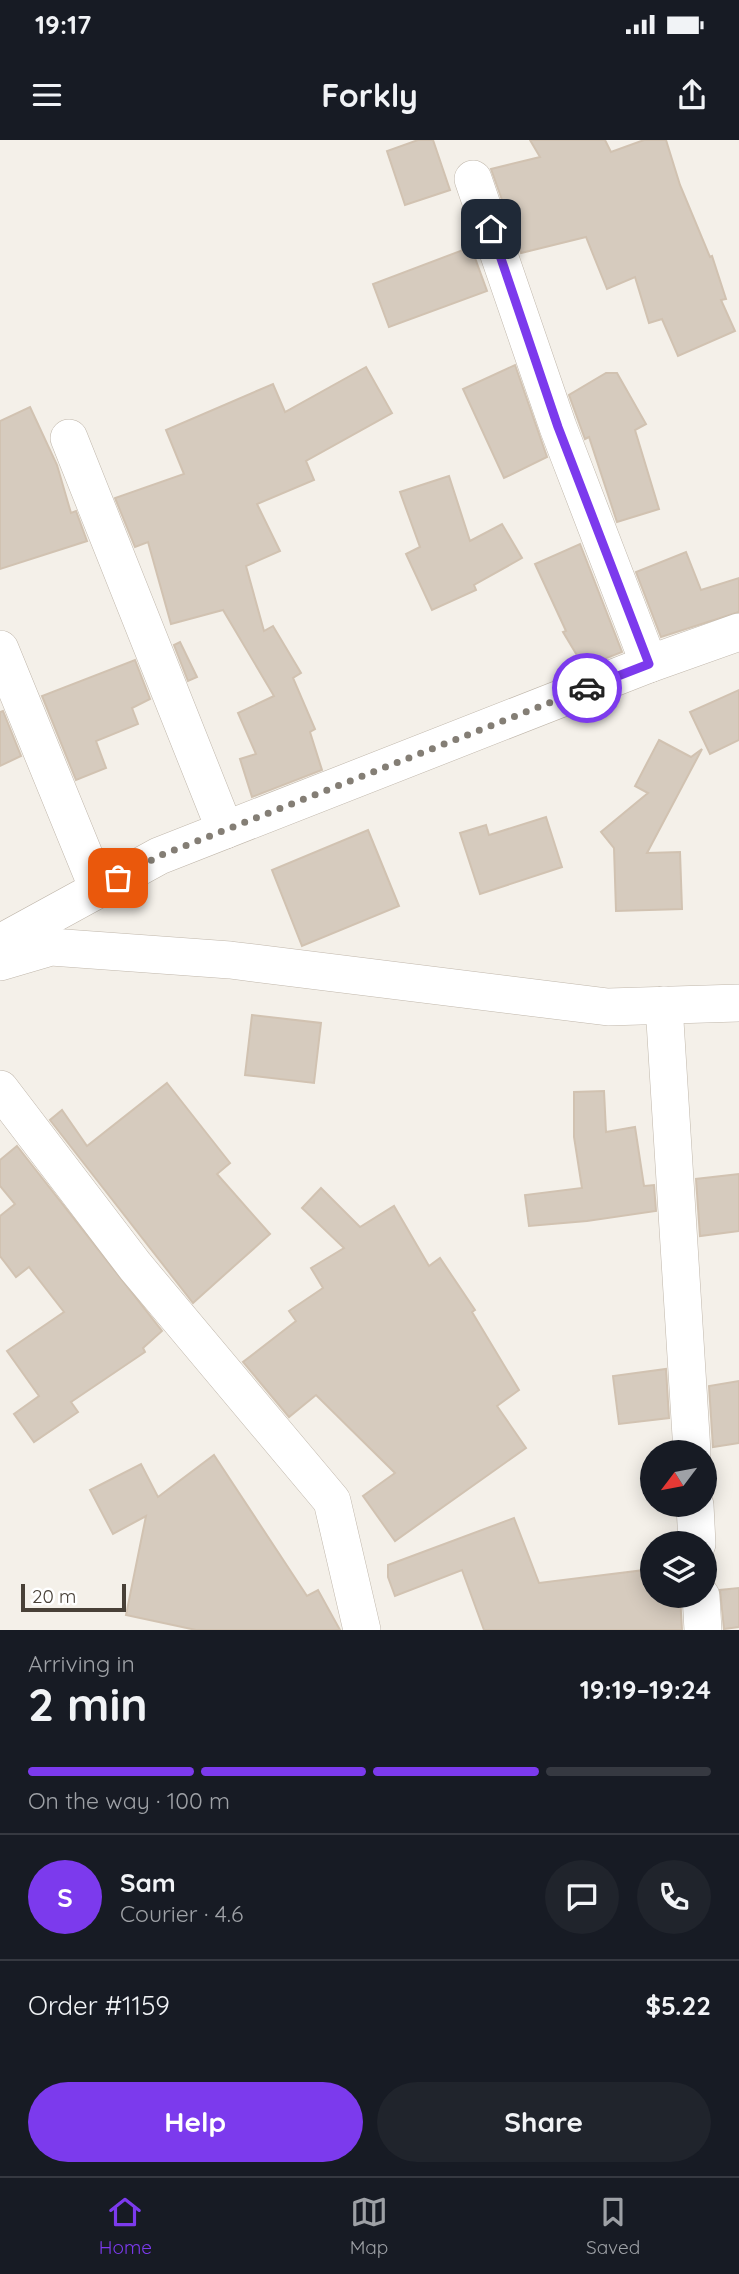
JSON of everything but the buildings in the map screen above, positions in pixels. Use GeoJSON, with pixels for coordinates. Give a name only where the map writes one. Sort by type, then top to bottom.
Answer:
{"type":"FeatureCollection","features":[{"type":"Feature","properties":{"kind":"street"},"geometry":{"type":"LineString","coordinates":[[474,179],[558,427],[649,664]]}},
{"type":"Feature","properties":{"kind":"street"},"geometry":{"type":"LineString","coordinates":[[69,438],[225,830]]}},
{"type":"Feature","properties":{"kind":"street"},"geometry":{"type":"LineString","coordinates":[[0,943],[159,856],[649,664],[739,632]]}},
{"type":"Feature","properties":{"kind":"street"},"geometry":{"type":"LineString","coordinates":[[0,649],[98,889]]}},
{"type":"Feature","properties":{"kind":"street"},"geometry":{"type":"LineString","coordinates":[[0,962],[51,947],[230,960],[608,1007],[739,1003]]}},
{"type":"Feature","properties":{"kind":"street"},"geometry":{"type":"LineString","coordinates":[[664,1005],[691,1440]]}},
{"type":"Feature","properties":{"kind":"street"},"geometry":{"type":"LineString","coordinates":[[0,1089],[135,1266],[332,1500],[362,1630]]}},
{"type":"Feature","properties":{"kind":"street"},"geometry":{"type":"LineString","coordinates":[[702,1608],[703,1630]]}},
{"type":"Feature","properties":{"kind":"way so far"},"geometry":{"type":"LineString","coordinates":[[118,878],[159,856],[587,688]]}},
{"type":"Feature","properties":{"kind":"route"},"geometry":{"type":"LineString","coordinates":[[491,229],[558,427],[649,664],[587,688]]}}]}
